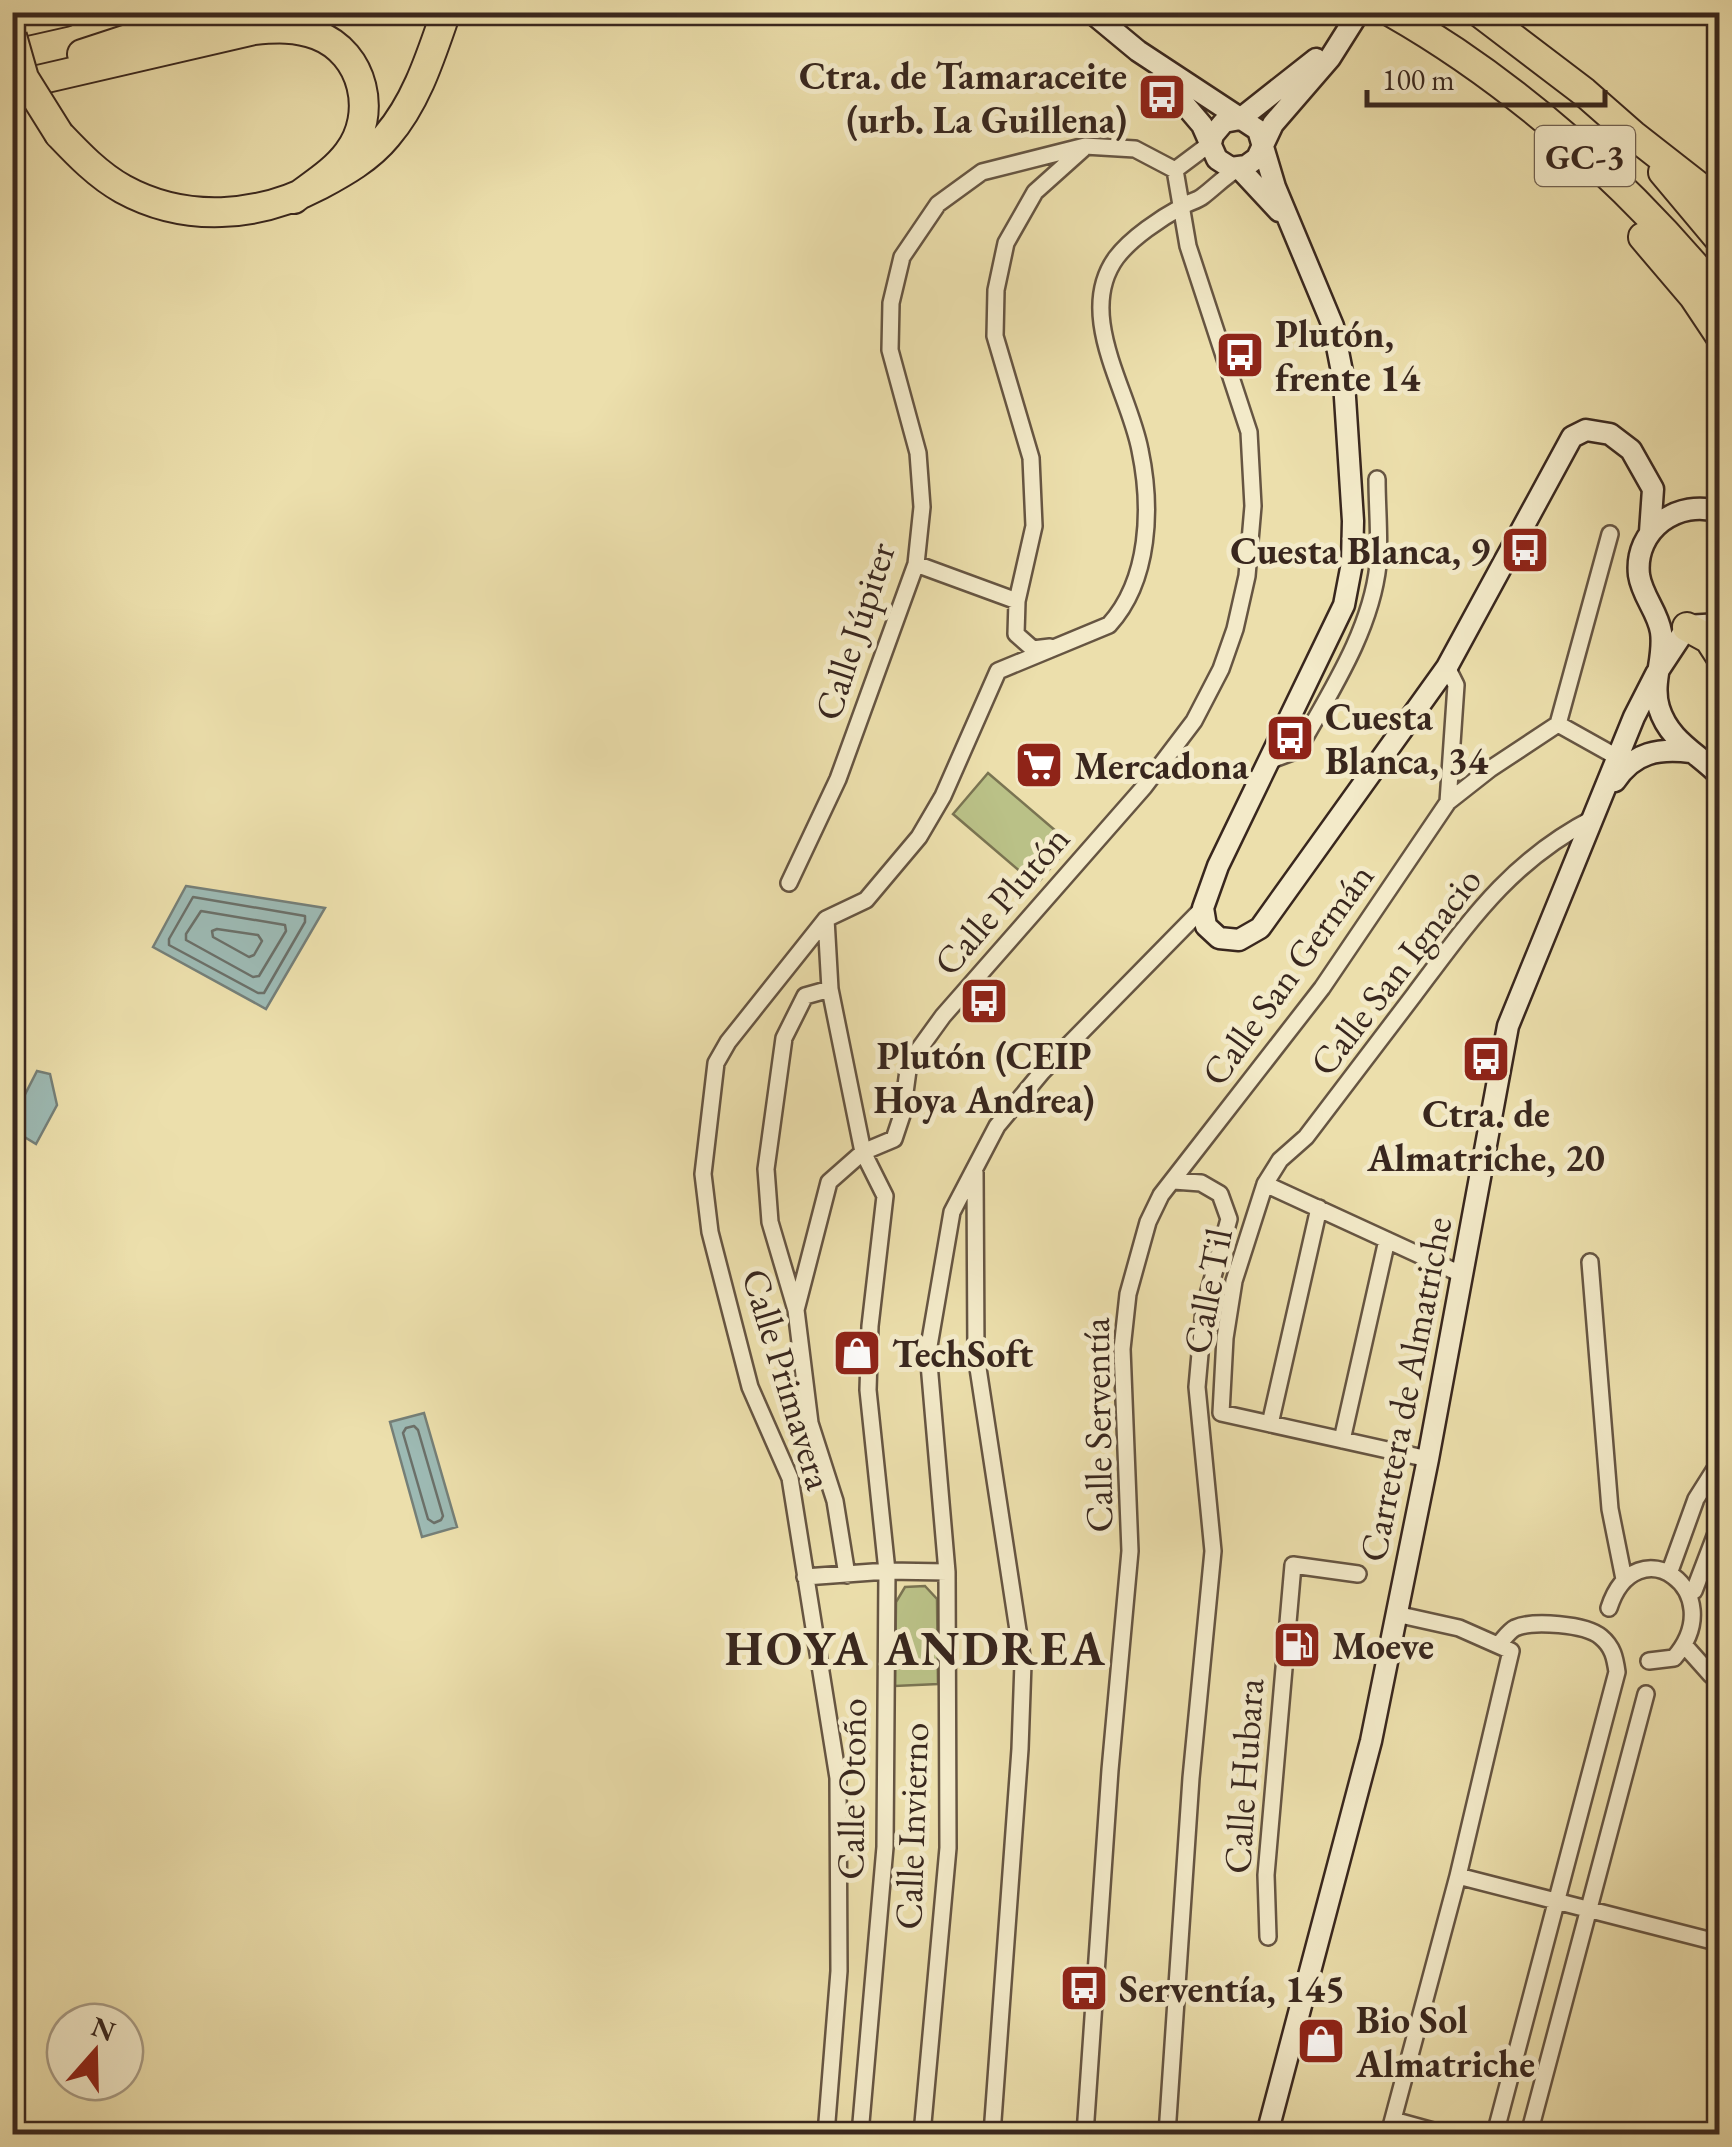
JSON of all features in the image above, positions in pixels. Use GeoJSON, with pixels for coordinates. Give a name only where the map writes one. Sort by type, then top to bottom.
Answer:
{"type":"FeatureCollection","features":[{"type":"Feature","properties":{"kind":"highway"},"geometry":{"type":"LineString","coordinates":[[12,24],[65,12]]}},
{"type":"Feature","properties":{"kind":"highway"},"geometry":{"type":"LineString","coordinates":[[12,72],[60,62],[210,12]]}},
{"type":"Feature","properties":{"kind":"highway"},"geometry":{"type":"LineString","coordinates":[[12,36],[24,78],[59,134],[89,165],[123,189],[168,206],[214,213],[267,209],[294,199],[362,160],[386,138],[411,104],[446,12]]}},
{"type":"Feature","properties":{"kind":"highway","name":"GC-3"},"geometry":{"type":"LineString","coordinates":[[1479,12],[1584,92],[1633,135],[1720,240]]}},
{"type":"Feature","properties":{"kind":"highway","name":"GC-3"},"geometry":{"type":"LineString","coordinates":[[1399,17],[1510,92],[1568,140],[1696,267],[1720,296]]}},
{"type":"Feature","properties":{"kind":"highway"},"geometry":{"type":"LineString","coordinates":[[12,86],[254,30],[288,28],[320,36],[347,54],[360,78],[366,107],[348,154],[294,199]]}},
{"type":"Feature","properties":{"kind":"highway"},"geometry":{"type":"LineString","coordinates":[[1432,36],[1484,90],[1561,154],[1635,228],[1694,297],[1720,336]]}},
{"type":"Feature","properties":{"kind":"highway"},"geometry":{"type":"LineString","coordinates":[[1633,135],[1720,203]]}},
{"type":"Feature","properties":{"kind":"highway"},"geometry":{"type":"LineString","coordinates":[[1686,626],[1709,639],[1720,656]]}},
{"type":"Feature","properties":{"kind":"main road"},"geometry":{"type":"LineString","coordinates":[[1091,12],[1138,50],[1258,130],[1332,326],[1344,382],[1353,521],[1352,563],[1344,605],[1218,866],[1203,908],[1206,926],[1219,938],[1239,940],[1260,928],[1447,667],[1572,437],[1586,430],[1610,434],[1631,450],[1653,489],[1650,532],[1639,562],[1642,589],[1661,631],[1656,674],[1658,708],[1675,739],[1720,776]]}},
{"type":"Feature","properties":{"kind":"main road"},"geometry":{"type":"LineString","coordinates":[[1239,168],[1252,163],[1273,124],[1330,58],[1359,12]]}},
{"type":"Feature","properties":{"kind":"main road"},"geometry":{"type":"LineString","coordinates":[[1212,143],[1213,135],[1224,122],[1240,118],[1344,34]]}},
{"type":"Feature","properties":{"kind":"main road"},"geometry":{"type":"LineString","coordinates":[[1138,50],[1184,101],[1212,143],[1217,159],[1239,168],[1272,201],[1294,233]]}},
{"type":"Feature","properties":{"kind":"main road"},"geometry":{"type":"LineString","coordinates":[[1653,489],[1712,507]]}},
{"type":"Feature","properties":{"kind":"main road"},"geometry":{"type":"LineString","coordinates":[[1650,532],[1672,514],[1712,507]]}},
{"type":"Feature","properties":{"kind":"main road"},"geometry":{"type":"LineString","coordinates":[[1648,600],[1660,614],[1686,626],[1720,624]]}},
{"type":"Feature","properties":{"kind":"main road","name":"Carretera de Almatriche"},"geometry":{"type":"LineString","coordinates":[[1268,2134],[1371,1741],[1428,1460],[1508,1026],[1617,757],[1656,674],[1686,626]]}},
{"type":"Feature","properties":{"kind":"main road"},"geometry":{"type":"LineString","coordinates":[[1598,810],[1625,765],[1651,751],[1691,752]]}},
{"type":"Feature","properties":{"kind":"street"},"geometry":{"type":"LineString","coordinates":[[1175,170],[1212,143]]}},
{"type":"Feature","properties":{"kind":"street"},"geometry":{"type":"LineString","coordinates":[[1056,646],[1033,649],[1016,634],[1016,601],[1034,526],[1030,458],[995,336],[996,290],[1006,243],[1034,192],[1086,146]]}},
{"type":"Feature","properties":{"kind":"street","name":"Calle Júpiter"},"geometry":{"type":"LineString","coordinates":[[789,883],[838,779],[916,564],[922,507],[918,453],[890,350],[891,304],[902,257],[938,204],[982,172],[1086,146],[1135,149],[1175,170]]}},
{"type":"Feature","properties":{"kind":"street"},"geometry":{"type":"LineString","coordinates":[[826,919],[866,900],[920,837],[943,796],[998,671],[1109,625],[1122,611],[1137,581],[1146,526],[1140,450],[1102,324],[1102,286],[1116,258],[1136,238],[1183,206],[1201,199],[1218,180],[1239,168]]}},
{"type":"Feature","properties":{"kind":"street","name":"Calle Plutón"},"geometry":{"type":"LineString","coordinates":[[863,1152],[894,1139],[909,1064],[943,1016],[1144,787],[1194,720],[1221,668],[1235,628],[1247,576],[1253,506],[1250,432],[1188,246],[1175,170]]}},
{"type":"Feature","properties":{"kind":"street"},"geometry":{"type":"LineString","coordinates":[[1270,760],[1298,750],[1341,671],[1365,616],[1378,567],[1378,479]]}},
{"type":"Feature","properties":{"kind":"street"},"geometry":{"type":"LineString","coordinates":[[1610,534],[1558,724],[1617,757]]}},
{"type":"Feature","properties":{"kind":"street"},"geometry":{"type":"LineString","coordinates":[[916,564],[1016,601]]}},
{"type":"Feature","properties":{"kind":"street"},"geometry":{"type":"LineString","coordinates":[[1447,667],[1456,685],[1448,802]]}},
{"type":"Feature","properties":{"kind":"street","name":"Calle San Germán"},"geometry":{"type":"LineString","coordinates":[[1174,1182],[1322,988],[1448,802],[1558,724]]}},
{"type":"Feature","properties":{"kind":"street","name":"Calle San Ignacio"},"geometry":{"type":"LineString","coordinates":[[1265,1184],[1280,1160],[1306,1137],[1475,913],[1523,863],[1598,810]]}},
{"type":"Feature","properties":{"kind":"street"},"geometry":{"type":"LineString","coordinates":[[992,2134],[1020,1750],[1022,1663],[976,1355],[974,1168],[997,1126],[1042,1072],[1203,908]]}},
{"type":"Feature","properties":{"kind":"street","name":"Calle Otoño"},"geometry":{"type":"LineString","coordinates":[[826,919],[830,989],[863,1152],[885,1196],[870,1326],[868,1390],[887,1571],[886,1847],[860,2134]]}},
{"type":"Feature","properties":{"kind":"street","name":"Calle Primavera"},"geometry":{"type":"LineString","coordinates":[[826,919],[728,1042],[716,1063],[703,1174],[710,1232],[750,1387],[790,1478],[838,1778],[840,1971],[826,2134]]}},
{"type":"Feature","properties":{"kind":"street"},"geometry":{"type":"LineString","coordinates":[[830,989],[805,996],[784,1038],[766,1169],[770,1222],[796,1310],[810,1423],[834,1501],[847,1575]]}},
{"type":"Feature","properties":{"kind":"street"},"geometry":{"type":"LineString","coordinates":[[796,1310],[829,1182],[863,1152]]}},
{"type":"Feature","properties":{"kind":"street","name":"Calle Invierno"},"geometry":{"type":"LineString","coordinates":[[922,2134],[948,1848],[947,1572],[928,1352],[952,1212],[974,1168]]}},
{"type":"Feature","properties":{"kind":"street"},"geometry":{"type":"LineString","coordinates":[[1167,2134],[1188,1815],[1213,1551],[1198,1388],[1204,1309],[1228,1219],[1220,1194],[1201,1183],[1174,1182]]}},
{"type":"Feature","properties":{"kind":"street","name":"Calle Serventía"},"geometry":{"type":"LineString","coordinates":[[1085,2134],[1107,1807],[1130,1551],[1122,1349],[1128,1294],[1148,1222],[1161,1194],[1174,1182]]}},
{"type":"Feature","properties":{"kind":"street"},"geometry":{"type":"LineString","coordinates":[[1265,1184],[1463,1275]]}},
{"type":"Feature","properties":{"kind":"street","name":"Calle Til"},"geometry":{"type":"LineString","coordinates":[[1265,1184],[1234,1281],[1225,1338],[1221,1413],[1270,1424]]}},
{"type":"Feature","properties":{"kind":"street"},"geometry":{"type":"LineString","coordinates":[[1319,1208],[1270,1424],[1428,1460]]}},
{"type":"Feature","properties":{"kind":"street"},"geometry":{"type":"LineString","coordinates":[[1342,1440],[1387,1240]]}},
{"type":"Feature","properties":{"kind":"street"},"geometry":{"type":"LineString","coordinates":[[1590,1262],[1610,1509],[1624,1580]]}},
{"type":"Feature","properties":{"kind":"street"},"geometry":{"type":"LineString","coordinates":[[1670,1570],[1696,1499],[1720,1461]]}},
{"type":"Feature","properties":{"kind":"street"},"geometry":{"type":"LineString","coordinates":[[1694,1591],[1720,1523]]}},
{"type":"Feature","properties":{"kind":"street","name":"Calle Hubara"},"geometry":{"type":"LineString","coordinates":[[1268,1937],[1266,1874],[1293,1565],[1358,1574]]}},
{"type":"Feature","properties":{"kind":"street"},"geometry":{"type":"LineString","coordinates":[[1609,1608],[1614,1592],[1637,1571],[1670,1570],[1684,1578],[1694,1591],[1700,1606],[1700,1622],[1686,1647],[1674,1658],[1649,1661]]}},
{"type":"Feature","properties":{"kind":"street"},"geometry":{"type":"LineString","coordinates":[[805,1577],[887,1571],[947,1572]]}},
{"type":"Feature","properties":{"kind":"street"},"geometry":{"type":"LineString","coordinates":[[1396,1614],[1459,1628],[1511,1651],[1458,1876],[1391,2128],[1444,2134]]}},
{"type":"Feature","properties":{"kind":"street"},"geometry":{"type":"LineString","coordinates":[[1495,2134],[1617,1672],[1614,1653],[1599,1634],[1576,1627],[1540,1624],[1514,1628],[1498,1645]]}},
{"type":"Feature","properties":{"kind":"street"},"geometry":{"type":"LineString","coordinates":[[1686,1647],[1710,1675],[1720,1678]]}},
{"type":"Feature","properties":{"kind":"street"},"geometry":{"type":"LineString","coordinates":[[1529,2134],[1646,1694]]}},
{"type":"Feature","properties":{"kind":"street"},"geometry":{"type":"LineString","coordinates":[[1458,1876],[1720,1944]]}},
{"type":"Feature","properties":{"kind":"green space"},"geometry":{"type":"Polygon","coordinates":[[[988,773],[1071,844],[1036,885],[953,814],[988,773]]]}},
{"type":"Feature","properties":{"kind":"green space"},"geometry":{"type":"Polygon","coordinates":[[[925,1586],[937,1599],[938,1684],[895,1686],[896,1602],[905,1587],[925,1586]]]}},
{"type":"Feature","properties":{"kind":"water"},"geometry":{"type":"Polygon","coordinates":[[[186,886],[325,908],[266,1009],[153,947],[186,886]]]}},
{"type":"Feature","properties":{"kind":"water"},"geometry":{"type":"Polygon","coordinates":[[[37,1071],[50,1074],[57,1105],[36,1144],[13,1130],[13,1118],[37,1071]]]}},
{"type":"Feature","properties":{"kind":"water"},"geometry":{"type":"Polygon","coordinates":[[[424,1413],[457,1527],[422,1537],[390,1422],[424,1413]]]}},
{"type":"Feature","properties":{"kind":"place","name":"Ctra. de Tamaraceite (urb. La Guillena)"},"geometry":{"type":"Point","coordinates":[1162,97]}},
{"type":"Feature","properties":{"kind":"place","name":"Plutón, frente 14"},"geometry":{"type":"Point","coordinates":[1240,355]}},
{"type":"Feature","properties":{"kind":"place","name":"Cuesta Blanca, 9"},"geometry":{"type":"Point","coordinates":[1525,550]}},
{"type":"Feature","properties":{"kind":"place","name":"Cuesta Blanca, 34"},"geometry":{"type":"Point","coordinates":[1290,738]}},
{"type":"Feature","properties":{"kind":"place","name":"Mercadona"},"geometry":{"type":"Point","coordinates":[1039,765]}},
{"type":"Feature","properties":{"kind":"place","name":"Plutón (CEIP Hoya Andrea)"},"geometry":{"type":"Point","coordinates":[984,1001]}},
{"type":"Feature","properties":{"kind":"place","name":"Ctra. de Almatriche, 20"},"geometry":{"type":"Point","coordinates":[1486,1059]}},
{"type":"Feature","properties":{"kind":"place","name":"TechSoft"},"geometry":{"type":"Point","coordinates":[857,1353]}},
{"type":"Feature","properties":{"kind":"place","name":"Moeve"},"geometry":{"type":"Point","coordinates":[1297,1645]}},
{"type":"Feature","properties":{"kind":"place","name":"Serventía, 145"},"geometry":{"type":"Point","coordinates":[1084,1988]}},
{"type":"Feature","properties":{"kind":"place","name":"Bio Sol Almatriche"},"geometry":{"type":"Point","coordinates":[1321,2041]}},
{"type":"Feature","properties":{"kind":"district","name":"HOYA ANDREA"},"geometry":{"type":"Point","coordinates":[916,1648]}}]}
